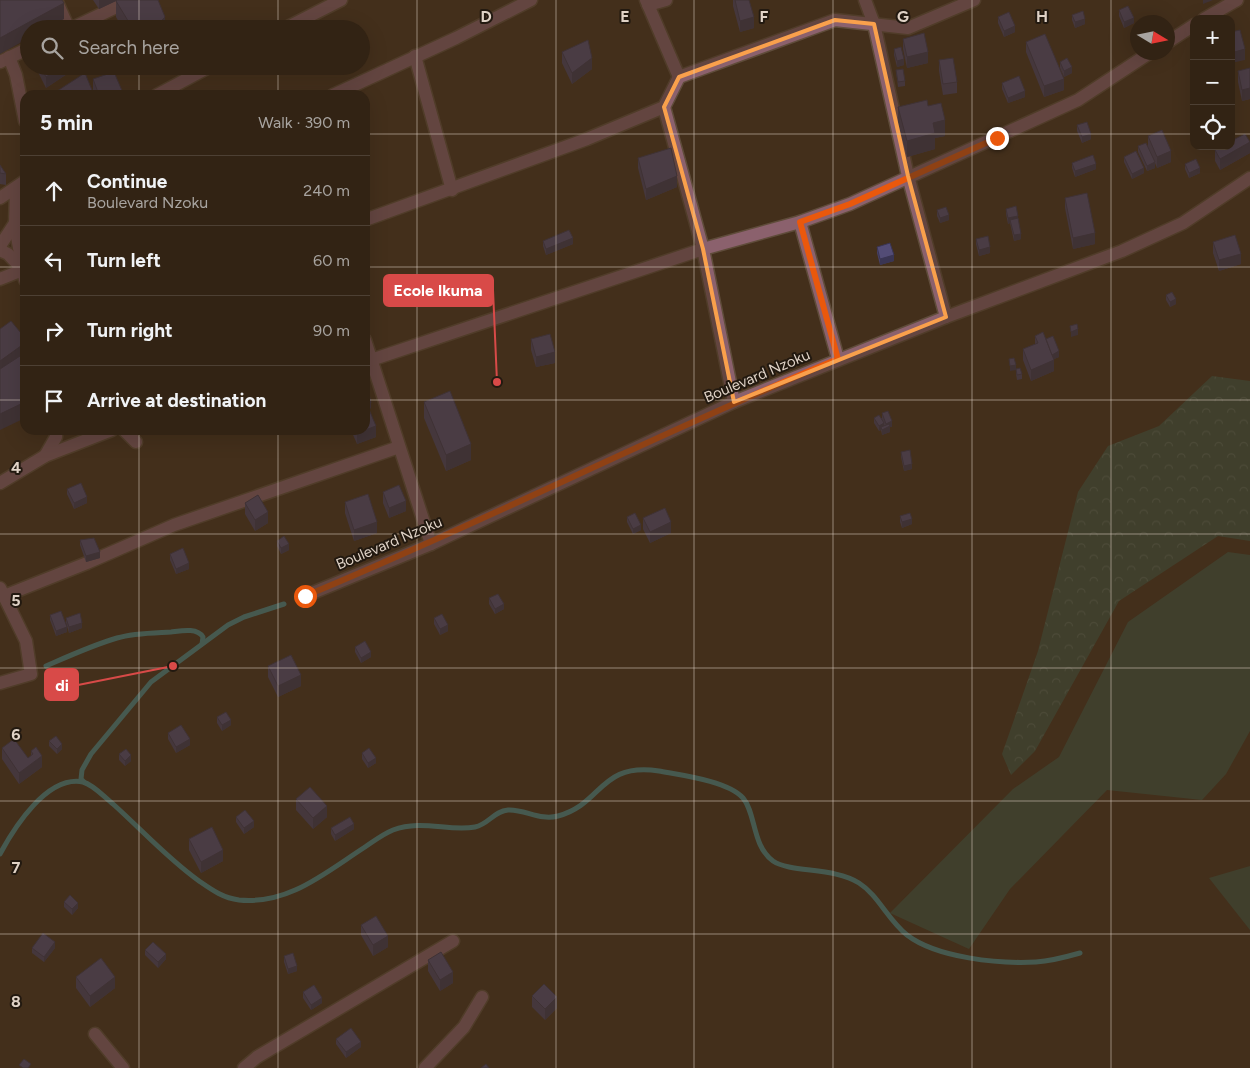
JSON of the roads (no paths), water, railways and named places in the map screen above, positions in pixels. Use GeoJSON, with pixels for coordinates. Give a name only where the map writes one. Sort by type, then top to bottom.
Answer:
{"type":"FeatureCollection","features":[{"type":"Feature","properties":{"kind":"street"},"geometry":{"type":"LineString","coordinates":[[56,0],[66,20]]}},
{"type":"Feature","properties":{"kind":"street"},"geometry":{"type":"LineString","coordinates":[[89,20],[131,0]]}},
{"type":"Feature","properties":{"kind":"street"},"geometry":{"type":"LineString","coordinates":[[302,20],[342,0]]}},
{"type":"Feature","properties":{"kind":"street"},"geometry":{"type":"LineString","coordinates":[[344,90],[531,0]]}},
{"type":"Feature","properties":{"kind":"street"},"geometry":{"type":"LineString","coordinates":[[666,0],[647,2],[679,77]]}},
{"type":"Feature","properties":{"kind":"street"},"geometry":{"type":"LineString","coordinates":[[865,0],[874,24],[908,176],[946,317]]}},
{"type":"Feature","properties":{"kind":"street"},"geometry":{"type":"LineString","coordinates":[[370,218],[452,190],[587,139],[664,107],[679,77],[835,20],[908,28],[974,0]]}},
{"type":"Feature","properties":{"kind":"street"},"geometry":{"type":"LineString","coordinates":[[1211,15],[1237,0]]}},
{"type":"Feature","properties":{"kind":"street"},"geometry":{"type":"LineString","coordinates":[[1175,37],[1190,28]]}},
{"type":"Feature","properties":{"kind":"street"},"geometry":{"type":"LineString","coordinates":[[20,52],[5,59],[16,76],[20,96]]}},
{"type":"Feature","properties":{"kind":"street"},"geometry":{"type":"LineString","coordinates":[[415,56],[452,190]]}},
{"type":"Feature","properties":{"kind":"street"},"geometry":{"type":"LineString","coordinates":[[370,361],[703,248],[800,222],[850,204],[1078,100],[1140,60]]}},
{"type":"Feature","properties":{"kind":"street"},"geometry":{"type":"LineString","coordinates":[[166,90],[194,75]]}},
{"type":"Feature","properties":{"kind":"street"},"geometry":{"type":"LineString","coordinates":[[664,107],[703,248],[734,402]]}},
{"type":"Feature","properties":{"kind":"street","name":"Boulevard Nzoku"},"geometry":{"type":"LineString","coordinates":[[305,596],[431,544],[734,402],[838,359],[1157,236],[1183,223],[1250,178]]}},
{"type":"Feature","properties":{"kind":"street"},"geometry":{"type":"LineString","coordinates":[[0,198],[20,185]]}},
{"type":"Feature","properties":{"kind":"street"},"geometry":{"type":"LineString","coordinates":[[20,185],[15,223],[20,251]]}},
{"type":"Feature","properties":{"kind":"street"},"geometry":{"type":"LineString","coordinates":[[800,222],[838,359]]}},
{"type":"Feature","properties":{"kind":"street"},"geometry":{"type":"LineString","coordinates":[[15,223],[0,248],[20,268]]}},
{"type":"Feature","properties":{"kind":"street"},"geometry":{"type":"LineString","coordinates":[[0,279],[20,274]]}},
{"type":"Feature","properties":{"kind":"street"},"geometry":{"type":"LineString","coordinates":[[0,372],[20,358]]}},
{"type":"Feature","properties":{"kind":"street"},"geometry":{"type":"LineString","coordinates":[[370,367],[431,544]]}},
{"type":"Feature","properties":{"kind":"street"},"geometry":{"type":"LineString","coordinates":[[45,456],[56,435]]}},
{"type":"Feature","properties":{"kind":"street"},"geometry":{"type":"LineString","coordinates":[[0,483],[45,456],[99,435]]}},
{"type":"Feature","properties":{"kind":"street"},"geometry":{"type":"LineString","coordinates":[[129,435],[136,442]]}},
{"type":"Feature","properties":{"kind":"street"},"geometry":{"type":"LineString","coordinates":[[0,684],[31,674],[26,641],[2,592],[87,563],[174,525],[399,447]]}},
{"type":"Feature","properties":{"kind":"street"},"geometry":{"type":"LineString","coordinates":[[244,1068],[257,1057],[453,941]]}},
{"type":"Feature","properties":{"kind":"street"},"geometry":{"type":"LineString","coordinates":[[425,1068],[464,1027],[482,997]]}},
{"type":"Feature","properties":{"kind":"street"},"geometry":{"type":"LineString","coordinates":[[95,1034],[123,1068]]}},
{"type":"Feature","properties":{"kind":"waterway"},"geometry":{"type":"LineString","coordinates":[[84,782],[81,779],[82,770],[91,754],[151,682],[228,625],[244,617],[284,604]]}},
{"type":"Feature","properties":{"kind":"waterway"},"geometry":{"type":"LineString","coordinates":[[46,666],[99,644],[130,635],[193,631],[203,637],[202,644]]}},
{"type":"Feature","properties":{"kind":"waterway"},"geometry":{"type":"LineString","coordinates":[[0,854],[23,818],[45,795],[57,787],[70,782],[83,782],[99,791],[155,844],[204,884],[228,897],[239,900],[257,900],[291,892],[306,885],[393,830],[414,826],[475,827],[508,810],[545,817],[558,816],[584,803],[613,778],[624,773],[639,770],[659,771],[715,783],[736,792],[747,804],[761,847],[773,861],[781,865],[838,874],[859,883],[872,894],[900,929],[920,943],[951,954],[1004,962],[1042,961],[1080,953]]}},
{"type":"Feature","properties":{"kind":"place","name":"Ecole Ikuma"},"geometry":{"type":"Point","coordinates":[497,382]}},
{"type":"Feature","properties":{"kind":"place","name":"di"},"geometry":{"type":"Point","coordinates":[173,666]}}]}
